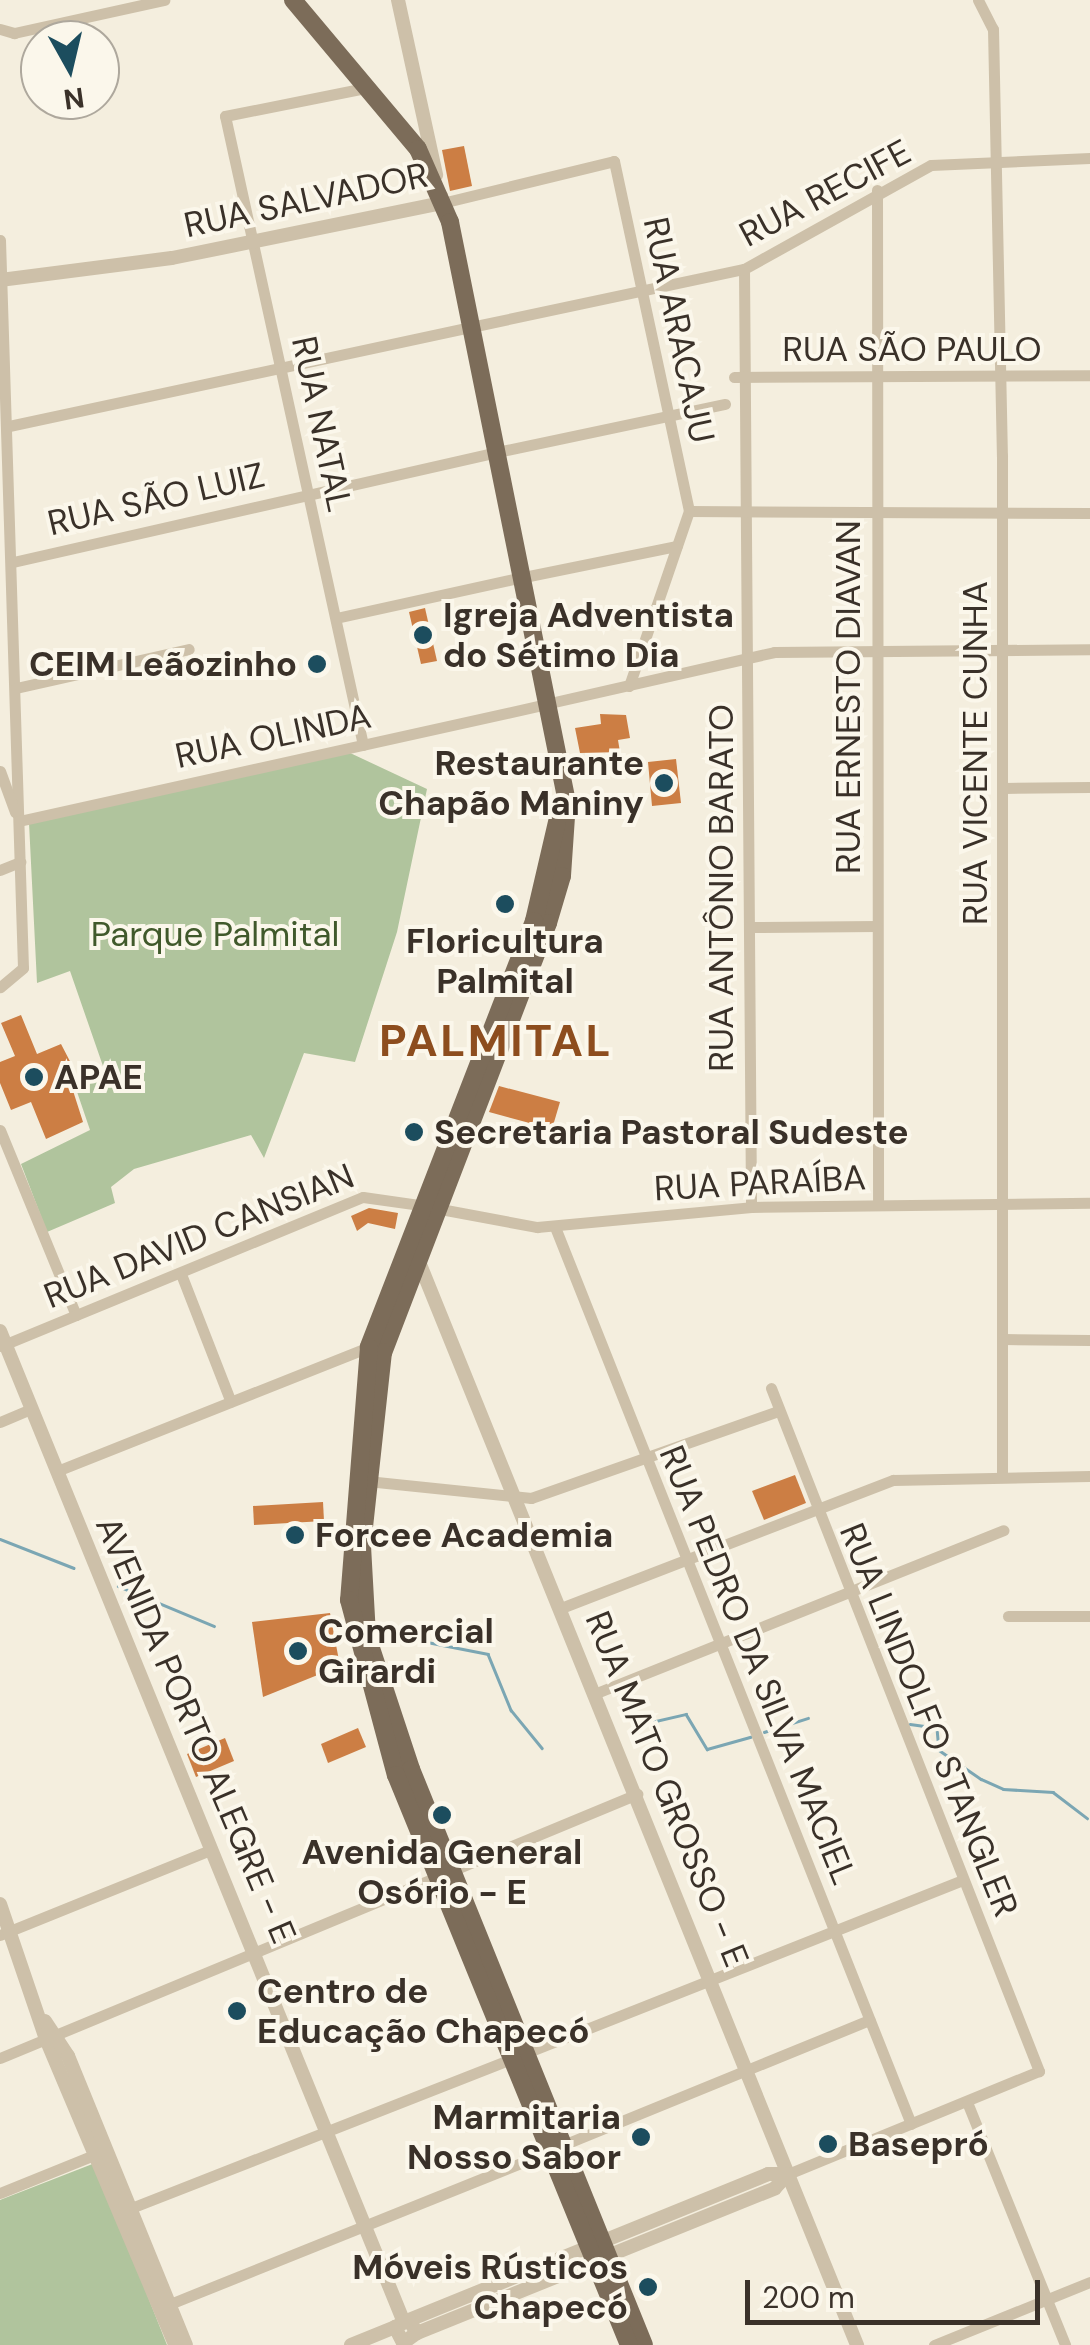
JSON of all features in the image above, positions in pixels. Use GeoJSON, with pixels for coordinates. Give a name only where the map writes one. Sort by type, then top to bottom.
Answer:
{"type":"FeatureCollection","features":[{"type":"Feature","properties":{"kind":"main road"},"geometry":{"type":"LineString","coordinates":[[293,0],[370,87],[418,149],[442,203],[544,704],[556,803],[549,874],[410,1254],[383,1352],[361,1481]]}},
{"type":"Feature","properties":{"kind":"main road"},"geometry":{"type":"LineString","coordinates":[[410,1254],[369,1347],[354,1639],[381,1734],[445,1871],[599,2252],[644,2345]]}},
{"type":"Feature","properties":{"kind":"main road"},"geometry":{"type":"LineString","coordinates":[[599,2252],[629,2345]]}},
{"type":"Feature","properties":{"kind":"street"},"geometry":{"type":"LineString","coordinates":[[0,30],[14,33],[164,0]]}},
{"type":"Feature","properties":{"kind":"street"},"geometry":{"type":"LineString","coordinates":[[398,0],[442,203]]}},
{"type":"Feature","properties":{"kind":"street","name":"RUA VICENTE CUNHA"},"geometry":{"type":"LineString","coordinates":[[978,0],[994,30],[1001,374],[1002,1477]]}},
{"type":"Feature","properties":{"kind":"street","name":"RUA NATAL"},"geometry":{"type":"LineString","coordinates":[[363,745],[225,116],[370,87]]}},
{"type":"Feature","properties":{"kind":"street","name":"RUA RECIFE"},"geometry":{"type":"LineString","coordinates":[[9,426],[744,269],[877,190],[931,166],[997,158],[1090,158]]}},
{"type":"Feature","properties":{"kind":"street","name":"RUA SALVADOR"},"geometry":{"type":"LineString","coordinates":[[3,279],[254,242],[442,203],[614,161]]}},
{"type":"Feature","properties":{"kind":"street","name":"RUA ARACAJU"},"geometry":{"type":"LineString","coordinates":[[614,161],[689,511]]}},
{"type":"Feature","properties":{"kind":"street","name":"RUA ERNESTO DIAVAN"},"geometry":{"type":"LineString","coordinates":[[877,190],[874,513],[878,1204]]}},
{"type":"Feature","properties":{"kind":"street"},"geometry":{"type":"LineString","coordinates":[[0,240],[4,397],[9,426],[6,523],[12,562],[20,762],[22,968],[16,981],[0,987]]}},
{"type":"Feature","properties":{"kind":"street","name":"RUA ANTÔNIO BARATO"},"geometry":{"type":"LineString","coordinates":[[744,269],[750,377],[751,1207]]}},
{"type":"Feature","properties":{"kind":"street","name":"RUA SÃO PAULO"},"geometry":{"type":"LineString","coordinates":[[734,377],[1090,376]]}},
{"type":"Feature","properties":{"kind":"street","name":"RUA SÃO LUIZ"},"geometry":{"type":"LineString","coordinates":[[12,562],[308,492],[725,404]]}},
{"type":"Feature","properties":{"kind":"street"},"geometry":{"type":"LineString","coordinates":[[630,686],[689,511],[1090,513]]}},
{"type":"Feature","properties":{"kind":"street"},"geometry":{"type":"LineString","coordinates":[[336,618],[677,546]]}},
{"type":"Feature","properties":{"kind":"street"},"geometry":{"type":"LineString","coordinates":[[16,688],[188,649]]}},
{"type":"Feature","properties":{"kind":"street","name":"RUA OLINDA"},"geometry":{"type":"LineString","coordinates":[[18,820],[748,659],[876,650],[1090,649]]}},
{"type":"Feature","properties":{"kind":"street"},"geometry":{"type":"LineString","coordinates":[[18,820],[0,768],[20,762]]}},
{"type":"Feature","properties":{"kind":"street"},"geometry":{"type":"LineString","coordinates":[[0,786],[18,820]]}},
{"type":"Feature","properties":{"kind":"street"},"geometry":{"type":"LineString","coordinates":[[1004,788],[1090,788]]}},
{"type":"Feature","properties":{"kind":"street"},"geometry":{"type":"LineString","coordinates":[[0,870],[20,862]]}},
{"type":"Feature","properties":{"kind":"street"},"geometry":{"type":"LineString","coordinates":[[749,927],[877,926]]}},
{"type":"Feature","properties":{"kind":"street"},"geometry":{"type":"LineString","coordinates":[[0,1130],[76,1315]]}},
{"type":"Feature","properties":{"kind":"street","name":"RUA DAVID CANSIAN"},"geometry":{"type":"LineString","coordinates":[[2,1340],[181,1274],[363,1197],[427,1206]]}},
{"type":"Feature","properties":{"kind":"street","name":"RUA PARAÍBA"},"geometry":{"type":"LineString","coordinates":[[427,1206],[555,1227],[751,1207],[1090,1203]]}},
{"type":"Feature","properties":{"kind":"street","name":"RUA PEDRO DA SILVA MACIEL"},"geometry":{"type":"LineString","coordinates":[[555,1227],[910,2124]]}},
{"type":"Feature","properties":{"kind":"street","name":"RUA MATO GROSSO - E"},"geometry":{"type":"LineString","coordinates":[[410,1254],[518,1497],[856,2345]]}},
{"type":"Feature","properties":{"kind":"street"},"geometry":{"type":"LineString","coordinates":[[181,1274],[231,1402]]}},
{"type":"Feature","properties":{"kind":"street"},"geometry":{"type":"LineString","coordinates":[[1004,1339],[1090,1340]]}},
{"type":"Feature","properties":{"kind":"street","name":"AVENIDA PORTO ALEGRE - E"},"geometry":{"type":"LineString","coordinates":[[2,1340],[210,1850],[256,1952],[405,2336]]}},
{"type":"Feature","properties":{"kind":"street"},"geometry":{"type":"LineString","coordinates":[[56,1471],[369,1347]]}},
{"type":"Feature","properties":{"kind":"street","name":"RUA LINDOLFO STANGLER"},"geometry":{"type":"LineString","coordinates":[[770,1388],[847,1593],[1040,2071],[967,2102]]}},
{"type":"Feature","properties":{"kind":"street"},"geometry":{"type":"LineString","coordinates":[[0,1422],[32,1409]]}},
{"type":"Feature","properties":{"kind":"street"},"geometry":{"type":"LineString","coordinates":[[361,1481],[518,1497],[565,1490],[778,1411]]}},
{"type":"Feature","properties":{"kind":"street"},"geometry":{"type":"LineString","coordinates":[[561,1608],[894,1480],[1090,1476]]}},
{"type":"Feature","properties":{"kind":"street"},"geometry":{"type":"LineString","coordinates":[[594,1694],[1003,1530]]}},
{"type":"Feature","properties":{"kind":"street"},"geometry":{"type":"LineString","coordinates":[[1008,1616],[1090,1616]]}},
{"type":"Feature","properties":{"kind":"street"},"geometry":{"type":"LineString","coordinates":[[0,2058],[637,1794]]}},
{"type":"Feature","properties":{"kind":"street"},"geometry":{"type":"LineString","coordinates":[[5,1932],[210,1850]]}},
{"type":"Feature","properties":{"kind":"street"},"geometry":{"type":"LineString","coordinates":[[127,2210],[963,1880]]}},
{"type":"Feature","properties":{"kind":"street"},"geometry":{"type":"LineString","coordinates":[[0,1904],[5,1932],[165,2306],[186,2345]]}},
{"type":"Feature","properties":{"kind":"street"},"geometry":{"type":"LineString","coordinates":[[165,2306],[870,2020]]}},
{"type":"Feature","properties":{"kind":"street"},"geometry":{"type":"LineString","coordinates":[[599,2252],[695,2204],[768,2174],[788,2174],[967,2102],[1065,2345]]}},
{"type":"Feature","properties":{"kind":"street"},"geometry":{"type":"LineString","coordinates":[[0,2193],[102,2152]]}},
{"type":"Feature","properties":{"kind":"street"},"geometry":{"type":"LineString","coordinates":[[351,2345],[405,2336],[494,2294],[599,2252],[702,2219],[775,2188],[788,2174]]}},
{"type":"Feature","properties":{"kind":"street"},"geometry":{"type":"LineString","coordinates":[[695,2204],[702,2219]]}},
{"type":"Feature","properties":{"kind":"street"},"geometry":{"type":"LineString","coordinates":[[934,2345],[1090,2282]]}},
{"type":"Feature","properties":{"kind":"street"},"geometry":{"type":"LineString","coordinates":[[165,2306],[174,2345]]}},
{"type":"Feature","properties":{"kind":"green space","name":"Parque Palmital"},"geometry":{"type":"Polygon","coordinates":[[[348,752],[427,789],[397,932],[355,1062],[304,1053],[264,1158],[251,1135],[134,1169],[111,1187],[115,1203],[47,1232],[21,1164],[90,1130],[74,1083],[104,1069],[70,971],[37,983],[29,823],[348,752]]]}},
{"type":"Feature","properties":{"kind":"green space"},"geometry":{"type":"Polygon","coordinates":[[[95,2163],[167,2345],[0,2345],[0,2200],[95,2163]]]}},
{"type":"Feature","properties":{"kind":"building"},"geometry":{"type":"Polygon","coordinates":[[[464,146],[472,186],[450,191],[442,150],[464,146]]]}},
{"type":"Feature","properties":{"kind":"building","name":"Igreja Adventista do Sétimo Dia"},"geometry":{"type":"Polygon","coordinates":[[[425,608],[437,661],[421,664],[409,612],[425,608]]]}},
{"type":"Feature","properties":{"kind":"building"},"geometry":{"type":"Polygon","coordinates":[[[600,714],[626,715],[630,738],[618,740],[620,752],[580,753],[575,728],[601,724],[600,714]]]}},
{"type":"Feature","properties":{"kind":"building","name":"Restaurante Chapão Maniny"},"geometry":{"type":"Polygon","coordinates":[[[676,759],[681,803],[652,806],[648,762],[676,759]]]}},
{"type":"Feature","properties":{"kind":"building","name":"APAE"},"geometry":{"type":"Polygon","coordinates":[[[21,1015],[37,1054],[61,1044],[74,1069],[67,1072],[83,1122],[46,1139],[31,1102],[11,1110],[0,1083],[0,1062],[15,1056],[1,1023],[21,1015]]]}},
{"type":"Feature","properties":{"kind":"building"},"geometry":{"type":"Polygon","coordinates":[[[499,1086],[560,1102],[552,1129],[489,1112],[499,1086]]]}},
{"type":"Feature","properties":{"kind":"building"},"geometry":{"type":"Polygon","coordinates":[[[369,1208],[398,1213],[395,1229],[368,1223],[357,1231],[351,1216],[369,1208]]]}},
{"type":"Feature","properties":{"kind":"building"},"geometry":{"type":"Polygon","coordinates":[[[795,1475],[806,1503],[764,1520],[752,1491],[795,1475]]]}},
{"type":"Feature","properties":{"kind":"building"},"geometry":{"type":"Polygon","coordinates":[[[323,1502],[324,1521],[254,1525],[253,1506],[323,1502]]]}},
{"type":"Feature","properties":{"kind":"building","name":"Comercial Girardi"},"geometry":{"type":"Polygon","coordinates":[[[330,1613],[340,1666],[263,1697],[252,1622],[330,1613]]]}},
{"type":"Feature","properties":{"kind":"building"},"geometry":{"type":"Polygon","coordinates":[[[358,1728],[366,1747],[328,1763],[321,1744],[358,1728]]]}},
{"type":"Feature","properties":{"kind":"building"},"geometry":{"type":"Polygon","coordinates":[[[225,1738],[234,1761],[196,1777],[187,1754],[225,1738]]]}},
{"type":"Feature","properties":{"kind":"waterway"},"geometry":{"type":"LineString","coordinates":[[0,1539],[74,1568]]}},
{"type":"Feature","properties":{"kind":"waterway"},"geometry":{"type":"LineString","coordinates":[[118,1586],[214,1626]]}},
{"type":"Feature","properties":{"kind":"waterway"},"geometry":{"type":"LineString","coordinates":[[381,1633],[488,1654],[511,1710],[542,1748]]}},
{"type":"Feature","properties":{"kind":"waterway"},"geometry":{"type":"LineString","coordinates":[[647,1723],[686,1714],[707,1749],[750,1737]]}},
{"type":"Feature","properties":{"kind":"waterway"},"geometry":{"type":"LineString","coordinates":[[764,1732],[808,1718]]}},
{"type":"Feature","properties":{"kind":"waterway"},"geometry":{"type":"LineString","coordinates":[[910,1724],[937,1728],[939,1750],[981,1779],[1003,1789],[1053,1792],[1087,1818]]}},
{"type":"Feature","properties":{"kind":"place","name":"Igreja Adventista do Sétimo Dia"},"geometry":{"type":"Point","coordinates":[423,635]}},
{"type":"Feature","properties":{"kind":"place","name":"CEIM Leãozinho"},"geometry":{"type":"Point","coordinates":[317,664]}},
{"type":"Feature","properties":{"kind":"place","name":"Restaurante Chapão Maniny"},"geometry":{"type":"Point","coordinates":[664,783]}},
{"type":"Feature","properties":{"kind":"place","name":"Floricultura Palmital"},"geometry":{"type":"Point","coordinates":[505,904]}},
{"type":"Feature","properties":{"kind":"place","name":"APAE"},"geometry":{"type":"Point","coordinates":[34,1077]}},
{"type":"Feature","properties":{"kind":"place","name":"Secretaria Pastoral Sudeste"},"geometry":{"type":"Point","coordinates":[414,1132]}},
{"type":"Feature","properties":{"kind":"place","name":"Forcee Academia"},"geometry":{"type":"Point","coordinates":[295,1535]}},
{"type":"Feature","properties":{"kind":"place","name":"Comercial Girardi"},"geometry":{"type":"Point","coordinates":[298,1651]}},
{"type":"Feature","properties":{"kind":"place","name":"Avenida General Osório - E"},"geometry":{"type":"Point","coordinates":[442,1815]}},
{"type":"Feature","properties":{"kind":"place","name":"Centro de Educação Chapecó"},"geometry":{"type":"Point","coordinates":[237,2011]}},
{"type":"Feature","properties":{"kind":"place","name":"Marmitaria Nosso Sabor"},"geometry":{"type":"Point","coordinates":[641,2137]}},
{"type":"Feature","properties":{"kind":"place","name":"Basepró"},"geometry":{"type":"Point","coordinates":[828,2144]}},
{"type":"Feature","properties":{"kind":"place","name":"Móveis Rústicos Chapecó"},"geometry":{"type":"Point","coordinates":[648,2287]}},
{"type":"Feature","properties":{"kind":"district","name":"PALMITAL"},"geometry":{"type":"Point","coordinates":[496,1041]}}]}
